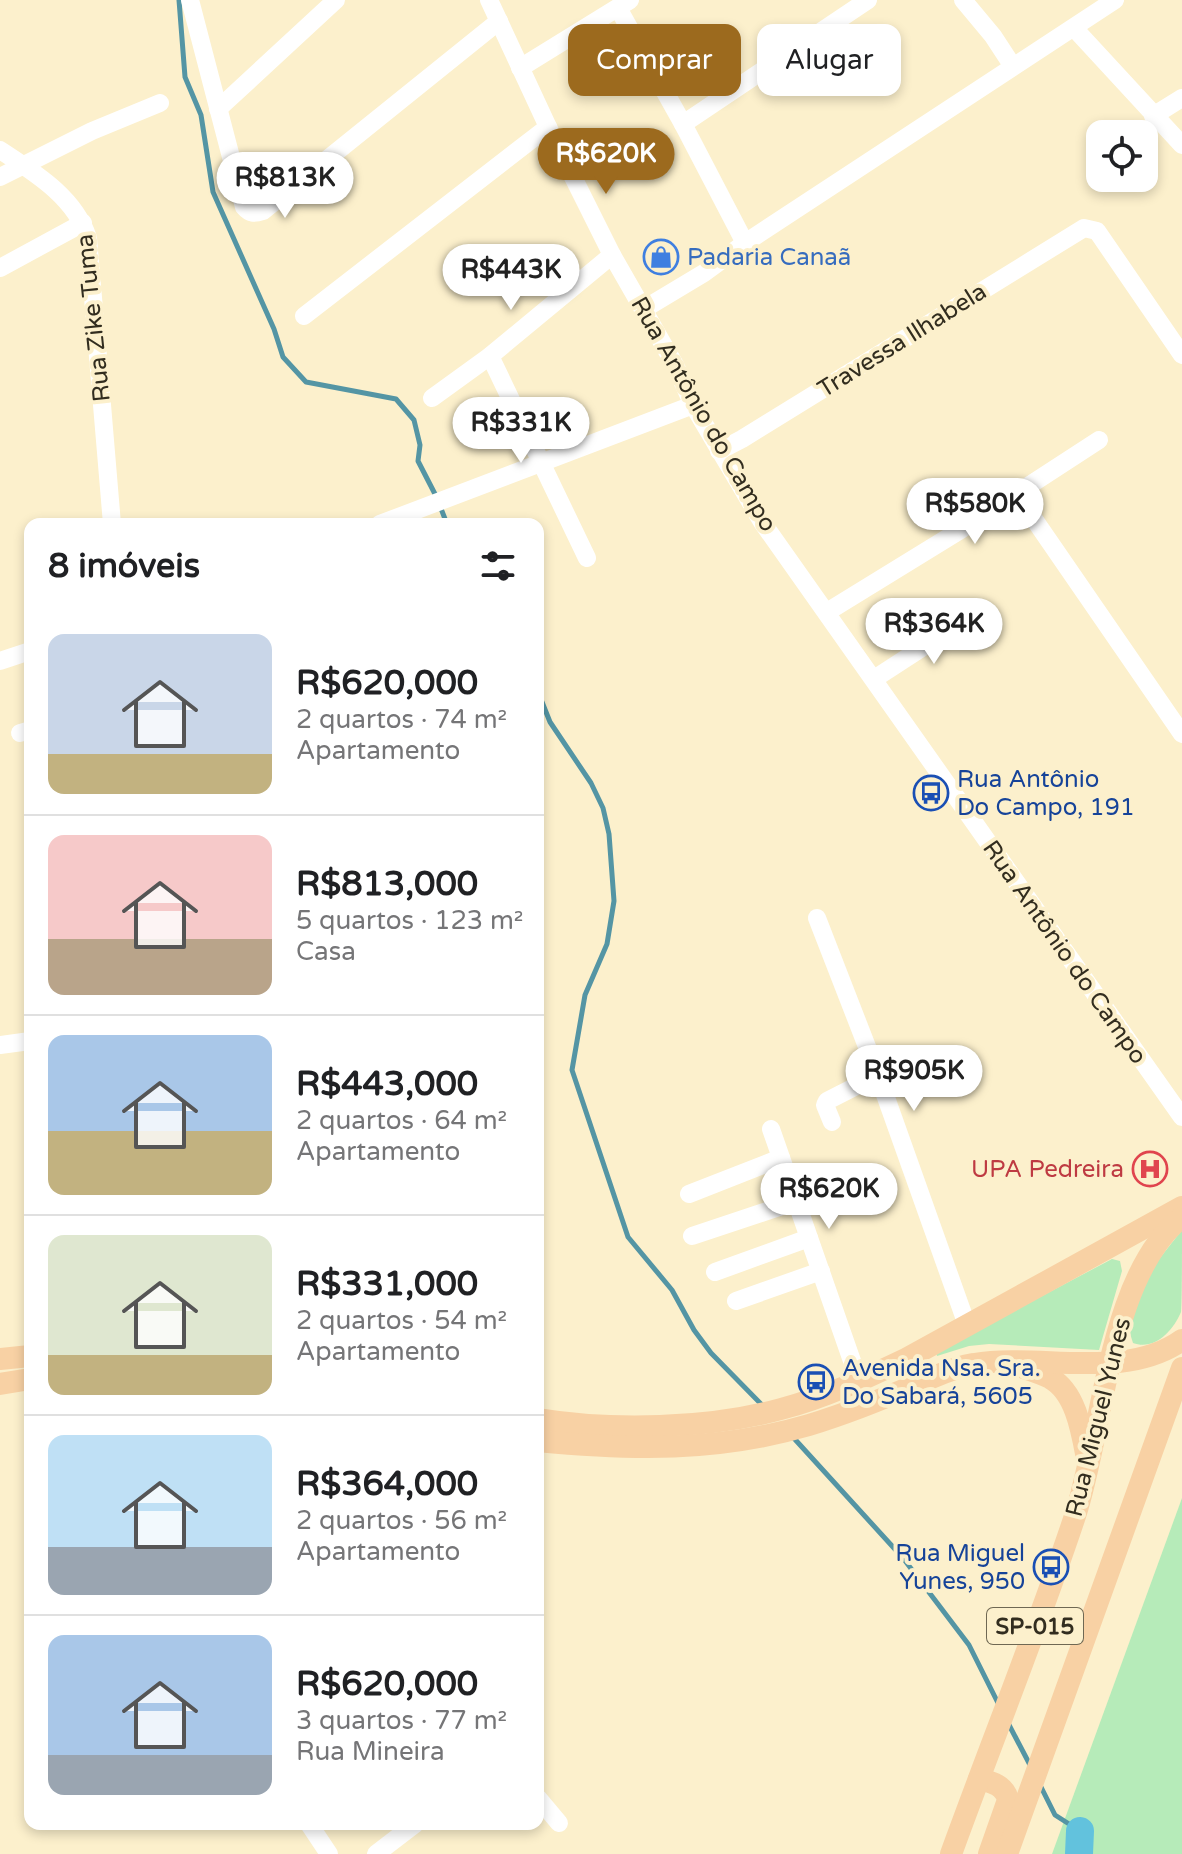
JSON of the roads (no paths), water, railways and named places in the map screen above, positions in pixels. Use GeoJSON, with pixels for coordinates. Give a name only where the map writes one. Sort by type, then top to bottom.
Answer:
{"type":"FeatureCollection","features":[{"type":"Feature","properties":{"kind":"main road"},"geometry":{"type":"LineString","coordinates":[[544,1420],[655,1425],[721,1420],[781,1409],[859,1381],[1182,1207]]}},
{"type":"Feature","properties":{"kind":"main road","name":"Rua Miguel Yunes"},"geometry":{"type":"LineString","coordinates":[[951,1854],[1089,1472],[1127,1301],[1141,1267],[1171,1226],[1182,1217]]}},
{"type":"Feature","properties":{"kind":"main road"},"geometry":{"type":"LineString","coordinates":[[544,1441],[651,1449],[704,1446],[809,1425],[917,1385],[952,1368],[1007,1361],[1112,1362],[1154,1355],[1182,1340]]}},
{"type":"Feature","properties":{"kind":"main road"},"geometry":{"type":"LineString","coordinates":[[0,1359],[24,1357]]}},
{"type":"Feature","properties":{"kind":"main road"},"geometry":{"type":"LineString","coordinates":[[1007,1361],[1051,1378],[1064,1390],[1083,1439],[1089,1472]]}},
{"type":"Feature","properties":{"kind":"main road","name":"SP-015"},"geometry":{"type":"LineString","coordinates":[[1007,1854],[1182,1368]]}},
{"type":"Feature","properties":{"kind":"main road"},"geometry":{"type":"LineString","coordinates":[[0,1384],[24,1380]]}},
{"type":"Feature","properties":{"kind":"main road"},"geometry":{"type":"LineString","coordinates":[[979,1779],[998,1784],[1008,1800],[989,1854]]}},
{"type":"Feature","properties":{"kind":"street"},"geometry":{"type":"LineString","coordinates":[[190,0],[244,207],[255,214],[263,211],[499,21]]}},
{"type":"Feature","properties":{"kind":"street"},"geometry":{"type":"LineString","coordinates":[[218,109],[336,0]]}},
{"type":"Feature","properties":{"kind":"street","name":"Rua Antônio do Campo"},"geometry":{"type":"LineString","coordinates":[[489,0],[612,255],[675,365],[693,405],[762,522],[1182,1117]]}},
{"type":"Feature","properties":{"kind":"street"},"geometry":{"type":"LineString","coordinates":[[683,124],[868,0]]}},
{"type":"Feature","properties":{"kind":"street"},"geometry":{"type":"LineString","coordinates":[[963,0],[1012,65]]}},
{"type":"Feature","properties":{"kind":"street"},"geometry":{"type":"LineString","coordinates":[[644,309],[704,273],[1012,65],[1115,0]]}},
{"type":"Feature","properties":{"kind":"street"},"geometry":{"type":"LineString","coordinates":[[520,68],[624,4],[745,243]]}},
{"type":"Feature","properties":{"kind":"street"},"geometry":{"type":"LineString","coordinates":[[1074,28],[1182,145]]}},
{"type":"Feature","properties":{"kind":"street"},"geometry":{"type":"LineString","coordinates":[[1153,116],[1182,98]]}},
{"type":"Feature","properties":{"kind":"street"},"geometry":{"type":"LineString","coordinates":[[0,177],[92,131],[160,103]]}},
{"type":"Feature","properties":{"kind":"street"},"geometry":{"type":"LineString","coordinates":[[304,316],[548,127]]}},
{"type":"Feature","properties":{"kind":"street","name":"Rua Zike Tuma"},"geometry":{"type":"LineString","coordinates":[[0,150],[71,204],[83,223],[91,257],[112,518]]}},
{"type":"Feature","properties":{"kind":"street"},"geometry":{"type":"LineString","coordinates":[[0,268],[83,223]]}},
{"type":"Feature","properties":{"kind":"street","name":"Travessa Ilhabela"},"geometry":{"type":"LineString","coordinates":[[719,451],[1084,228],[1097,231],[1182,355]]}},
{"type":"Feature","properties":{"kind":"street"},"geometry":{"type":"LineString","coordinates":[[432,398],[490,356],[612,255]]}},
{"type":"Feature","properties":{"kind":"street"},"geometry":{"type":"LineString","coordinates":[[490,356],[587,558]]}},
{"type":"Feature","properties":{"kind":"street"},"geometry":{"type":"LineString","coordinates":[[396,518],[693,405]]}},
{"type":"Feature","properties":{"kind":"street"},"geometry":{"type":"LineString","coordinates":[[827,612],[1099,440]]}},
{"type":"Feature","properties":{"kind":"street"},"geometry":{"type":"LineString","coordinates":[[1016,493],[1182,734]]}},
{"type":"Feature","properties":{"kind":"street"},"geometry":{"type":"LineString","coordinates":[[874,679],[954,627]]}},
{"type":"Feature","properties":{"kind":"street"},"geometry":{"type":"LineString","coordinates":[[0,661],[24,653]]}},
{"type":"Feature","properties":{"kind":"street"},"geometry":{"type":"LineString","coordinates":[[817,918],[878,1075],[967,1325]]}},
{"type":"Feature","properties":{"kind":"street"},"geometry":{"type":"LineString","coordinates":[[0,1045],[24,1042]]}},
{"type":"Feature","properties":{"kind":"street"},"geometry":{"type":"LineString","coordinates":[[832,1122],[825,1105],[827,1101],[878,1075]]}},
{"type":"Feature","properties":{"kind":"street"},"geometry":{"type":"LineString","coordinates":[[771,1129],[859,1381]]}},
{"type":"Feature","properties":{"kind":"street"},"geometry":{"type":"LineString","coordinates":[[689,1194],[781,1158]]}},
{"type":"Feature","properties":{"kind":"street"},"geometry":{"type":"LineString","coordinates":[[692,1236],[797,1201]]}},
{"type":"Feature","properties":{"kind":"street"},"geometry":{"type":"LineString","coordinates":[[715,1272],[809,1238]]}},
{"type":"Feature","properties":{"kind":"street"},"geometry":{"type":"LineString","coordinates":[[736,1301],[821,1271]]}},
{"type":"Feature","properties":{"kind":"street"},"geometry":{"type":"LineString","coordinates":[[544,1805],[559,1823]]}},
{"type":"Feature","properties":{"kind":"street"},"geometry":{"type":"LineString","coordinates":[[313,1830],[329,1854]]}},
{"type":"Feature","properties":{"kind":"street"},"geometry":{"type":"LineString","coordinates":[[376,1854],[407,1830]]}},
{"type":"Feature","properties":{"kind":"waterway"},"geometry":{"type":"LineString","coordinates":[[179,0],[185,77],[201,115],[213,192],[274,329],[283,357],[306,382],[396,399],[414,420],[420,445],[418,461],[436,496]]}},
{"type":"Feature","properties":{"kind":"waterway"},"geometry":{"type":"LineString","coordinates":[[440,506],[445,518]]}},
{"type":"Feature","properties":{"kind":"waterway"},"geometry":{"type":"LineString","coordinates":[[544,707],[550,722],[591,783],[603,808],[609,834],[614,901],[607,944],[585,995],[572,1070],[628,1237],[672,1290],[711,1353],[765,1408]]}},
{"type":"Feature","properties":{"kind":"waterway"},"geometry":{"type":"LineString","coordinates":[[791,1435],[903,1558],[969,1645],[999,1705]]}},
{"type":"Feature","properties":{"kind":"waterway"},"geometry":{"type":"LineString","coordinates":[[1007,1721],[1030,1765]]}},
{"type":"Feature","properties":{"kind":"waterway"},"geometry":{"type":"LineString","coordinates":[[1040,1785],[1055,1815],[1080,1831]]}},
{"type":"Feature","properties":{"kind":"waterway"},"geometry":{"type":"LineString","coordinates":[[1079,1854],[1080,1831]]}},
{"type":"Feature","properties":{"kind":"place","name":"Padaria Canaã"},"geometry":{"type":"Point","coordinates":[661,257]}},
{"type":"Feature","properties":{"kind":"place","name":"Rua Antônio Do Campo, 191"},"geometry":{"type":"Point","coordinates":[931,793]}},
{"type":"Feature","properties":{"kind":"place","name":"UPA Pedreira"},"geometry":{"type":"Point","coordinates":[1150,1169]}},
{"type":"Feature","properties":{"kind":"place","name":"Avenida Nsa. Sra. Do Sabará, 5605"},"geometry":{"type":"Point","coordinates":[816,1382]}},
{"type":"Feature","properties":{"kind":"place","name":"Rua Miguel Yunes, 950"},"geometry":{"type":"Point","coordinates":[1051,1567]}}]}
